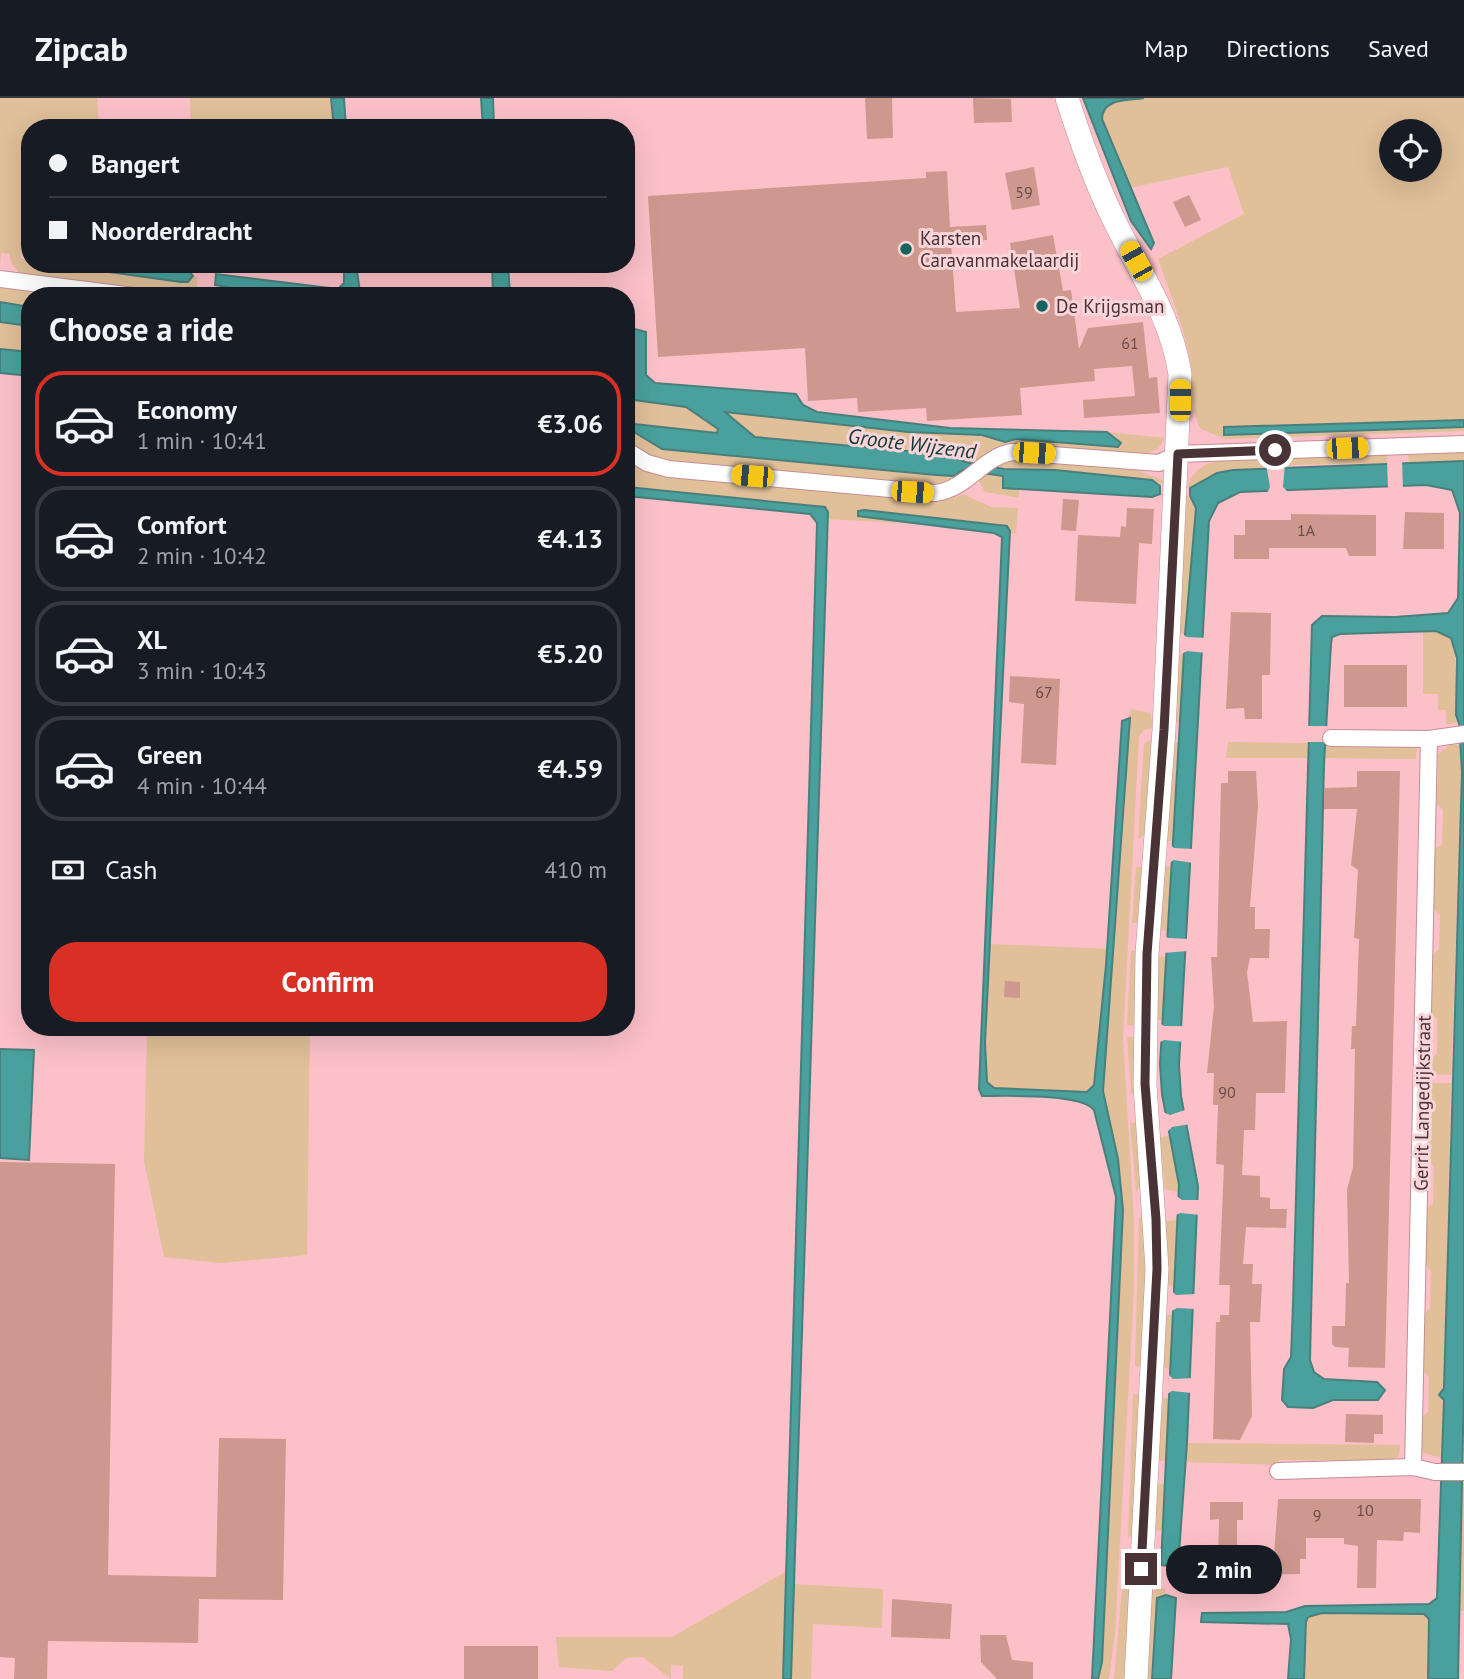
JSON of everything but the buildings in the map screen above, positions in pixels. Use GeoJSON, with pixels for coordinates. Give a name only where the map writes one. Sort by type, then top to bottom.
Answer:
{"type":"FeatureCollection","features":[{"type":"Feature","properties":{"kind":"street"},"geometry":{"type":"LineString","coordinates":[[1067,98],[1086,157],[1113,219],[1148,282],[1175,341],[1180,374],[1168,731],[1147,954],[1145,1084],[1156,1219],[1157,1269],[1136,1679]]}},
{"type":"Feature","properties":{"kind":"street"},"geometry":{"type":"LineString","coordinates":[[0,279],[63,287]]}},
{"type":"Feature","properties":{"kind":"street"},"geometry":{"type":"LineString","coordinates":[[635,456],[647,463],[669,469],[889,490],[940,492],[956,488],[994,458],[1017,452],[1159,463],[1178,454],[1464,444]]}},
{"type":"Feature","properties":{"kind":"street"},"geometry":{"type":"LineString","coordinates":[[1331,738],[1429,739],[1460,734]]}},
{"type":"Feature","properties":{"kind":"street","name":"Gerrit Langedijkstraat"},"geometry":{"type":"LineString","coordinates":[[1413,1467],[1429,739]]}},
{"type":"Feature","properties":{"kind":"street"},"geometry":{"type":"LineString","coordinates":[[1278,1471],[1413,1467],[1435,1472],[1464,1472]]}},
{"type":"Feature","properties":{"kind":"shaded area"},"geometry":{"type":"Polygon","coordinates":[[[0,98],[97,98],[98,119],[21,119],[21,273],[115,273],[190,281],[193,276],[197,277],[198,287],[122,287],[21,275],[12,264],[9,254],[1,253],[0,265],[0,98]]]}},
{"type":"Feature","properties":{"kind":"shaded area"},"geometry":{"type":"Polygon","coordinates":[[[190,98],[331,98],[333,119],[191,119],[190,98]]]}},
{"type":"Feature","properties":{"kind":"shaded area"},"geometry":{"type":"Polygon","coordinates":[[[1144,98],[1464,98],[1464,420],[1224,427],[1225,435],[1464,427],[1464,431],[1225,439],[1201,429],[1195,413],[1187,346],[1158,259],[1244,214],[1228,167],[1129,188],[1108,138],[1102,113],[1109,104],[1144,98]]]}},
{"type":"Feature","properties":{"kind":"shaded area"},"geometry":{"type":"Polygon","coordinates":[[[0,283],[21,289],[21,306],[0,302],[0,283]]]}},
{"type":"Feature","properties":{"kind":"shaded area"},"geometry":{"type":"Polygon","coordinates":[[[0,323],[21,325],[21,351],[0,349],[0,323]]]}},
{"type":"Feature","properties":{"kind":"shaded area"},"geometry":{"type":"Polygon","coordinates":[[[635,400],[686,407],[718,429],[717,433],[635,424],[635,400]]]}},
{"type":"Feature","properties":{"kind":"shaded area"},"geometry":{"type":"Polygon","coordinates":[[[725,412],[979,435],[1006,440],[1118,447],[1118,438],[1107,432],[1165,438],[1158,449],[1145,454],[1023,447],[977,464],[964,462],[951,455],[755,437],[725,415],[725,412]]]}},
{"type":"Feature","properties":{"kind":"shaded area"},"geometry":{"type":"Polygon","coordinates":[[[635,424],[880,469],[953,475],[963,470],[969,471],[938,486],[659,460],[635,447],[635,424]]]}},
{"type":"Feature","properties":{"kind":"shaded area"},"geometry":{"type":"Polygon","coordinates":[[[1464,452],[1464,461],[1402,463],[1409,461],[1408,454],[1464,452]]]}},
{"type":"Feature","properties":{"kind":"shaded area"},"geometry":{"type":"Polygon","coordinates":[[[1387,455],[1388,463],[1289,465],[1289,458],[1387,455]]]}},
{"type":"Feature","properties":{"kind":"shaded area"},"geometry":{"type":"Polygon","coordinates":[[[635,459],[915,498],[950,499],[963,494],[991,507],[1018,508],[1016,534],[954,526],[827,519],[825,507],[635,488],[635,459]]]}},
{"type":"Feature","properties":{"kind":"shaded area"},"geometry":{"type":"Polygon","coordinates":[[[1038,459],[1136,470],[1165,481],[1167,486],[1151,480],[995,467],[1013,460],[1038,459]]]}},
{"type":"Feature","properties":{"kind":"shaded area"},"geometry":{"type":"Polygon","coordinates":[[[1227,460],[1261,460],[1262,466],[1268,467],[1217,473],[1203,483],[1187,488],[1192,477],[1207,464],[1227,460]]]}},
{"type":"Feature","properties":{"kind":"shaded area"},"geometry":{"type":"Polygon","coordinates":[[[987,474],[1003,476],[1011,487],[1019,487],[1019,498],[985,492],[979,481],[987,474]]]}},
{"type":"Feature","properties":{"kind":"shaded area"},"geometry":{"type":"Polygon","coordinates":[[[1186,495],[1196,504],[1185,635],[1178,630],[1186,495]]]}},
{"type":"Feature","properties":{"kind":"shaded area"},"geometry":{"type":"Polygon","coordinates":[[[1436,631],[1445,634],[1454,644],[1459,723],[1446,724],[1446,710],[1438,710],[1438,694],[1423,694],[1423,632],[1436,631]]]}},
{"type":"Feature","properties":{"kind":"shaded area"},"geometry":{"type":"Polygon","coordinates":[[[1184,653],[1180,723],[1174,721],[1177,657],[1184,653]]]}},
{"type":"Feature","properties":{"kind":"shaded area"},"geometry":{"type":"Polygon","coordinates":[[[1131,709],[1150,713],[1153,728],[1144,730],[1139,736],[1123,1039],[1134,1220],[1134,1291],[1115,1633],[1109,1679],[1098,1679],[1102,1662],[1123,1227],[1117,1163],[1103,1100],[982,1089],[990,944],[1114,949],[1125,806],[1128,717],[1131,709]]]}},
{"type":"Feature","properties":{"kind":"shaded area"},"geometry":{"type":"Polygon","coordinates":[[[1152,739],[1147,833],[1138,839],[1144,744],[1152,739]]]}},
{"type":"Feature","properties":{"kind":"shaded area"},"geometry":{"type":"Polygon","coordinates":[[[1172,742],[1178,743],[1172,841],[1166,841],[1172,742]]]}},
{"type":"Feature","properties":{"kind":"shaded area"},"geometry":{"type":"Polygon","coordinates":[[[1228,742],[1307,743],[1307,758],[1226,758],[1228,742]]]}},
{"type":"Feature","properties":{"kind":"shaded area"},"geometry":{"type":"Polygon","coordinates":[[[1325,743],[1413,746],[1417,748],[1416,759],[1325,758],[1325,743]]]}},
{"type":"Feature","properties":{"kind":"shaded area"},"geometry":{"type":"Polygon","coordinates":[[[1450,745],[1459,745],[1462,772],[1451,1075],[1430,1074],[1430,1060],[1437,1054],[1437,1019],[1432,1014],[1433,955],[1439,949],[1440,915],[1434,909],[1435,849],[1442,844],[1443,810],[1437,804],[1438,754],[1450,745]]]}},
{"type":"Feature","properties":{"kind":"shaded area"},"geometry":{"type":"Polygon","coordinates":[[[1164,866],[1171,867],[1167,931],[1159,930],[1164,866]]]}},
{"type":"Feature","properties":{"kind":"shaded area"},"geometry":{"type":"Polygon","coordinates":[[[1136,867],[1145,867],[1142,918],[1132,923],[1136,867]]]}},
{"type":"Feature","properties":{"kind":"shaded area"},"geometry":{"type":"Polygon","coordinates":[[[1131,951],[1140,951],[1136,1026],[1127,1025],[1131,951]]]}},
{"type":"Feature","properties":{"kind":"shaded area"},"geometry":{"type":"Polygon","coordinates":[[[1158,956],[1166,957],[1162,1020],[1156,1020],[1158,956]]]}},
{"type":"Feature","properties":{"kind":"shaded area"},"geometry":{"type":"Polygon","coordinates":[[[147,1036],[310,1036],[307,1255],[221,1263],[164,1257],[144,1161],[147,1036]]]}},
{"type":"Feature","properties":{"kind":"shaded area"},"geometry":{"type":"Polygon","coordinates":[[[1127,1037],[1135,1037],[1137,1088],[1131,1095],[1127,1037]]]}},
{"type":"Feature","properties":{"kind":"shaded area"},"geometry":{"type":"Polygon","coordinates":[[[1430,1083],[1451,1083],[1444,1388],[1439,1394],[1444,1400],[1441,1458],[1421,1452],[1422,1417],[1428,1412],[1429,1377],[1423,1371],[1424,1314],[1430,1308],[1431,1271],[1426,1265],[1427,1209],[1433,1203],[1434,1166],[1428,1160],[1430,1083]]]}},
{"type":"Feature","properties":{"kind":"shaded area"},"geometry":{"type":"Polygon","coordinates":[[[1139,1122],[1145,1184],[1136,1191],[1130,1123],[1139,1122]]]}},
{"type":"Feature","properties":{"kind":"shaded area"},"geometry":{"type":"Polygon","coordinates":[[[1171,1134],[1179,1192],[1165,1189],[1160,1138],[1171,1134]]]}},
{"type":"Feature","properties":{"kind":"shaded area"},"geometry":{"type":"Polygon","coordinates":[[[1147,1217],[1144,1361],[1138,1367],[1135,1366],[1139,1218],[1147,1217]]]}},
{"type":"Feature","properties":{"kind":"shaded area"},"geometry":{"type":"Polygon","coordinates":[[[1178,1220],[1175,1287],[1166,1284],[1166,1221],[1178,1220]]]}},
{"type":"Feature","properties":{"kind":"shaded area"},"geometry":{"type":"Polygon","coordinates":[[[1173,1315],[1171,1370],[1162,1367],[1165,1317],[1173,1315]]]}},
{"type":"Feature","properties":{"kind":"shaded area"},"geometry":{"type":"Polygon","coordinates":[[[1133,1394],[1142,1395],[1134,1533],[1128,1538],[1133,1394]]]}},
{"type":"Feature","properties":{"kind":"shaded area"},"geometry":{"type":"Polygon","coordinates":[[[1163,1398],[1168,1398],[1167,1461],[1158,1461],[1163,1398]]]}},
{"type":"Feature","properties":{"kind":"shaded area"},"geometry":{"type":"Polygon","coordinates":[[[1187,1443],[1400,1445],[1399,1456],[1391,1460],[1279,1460],[1278,1465],[1186,1462],[1187,1443]]]}},
{"type":"Feature","properties":{"kind":"shaded area"},"geometry":{"type":"Polygon","coordinates":[[[1463,1482],[1464,1611],[1458,1611],[1458,1606],[1461,1606],[1458,1603],[1463,1482]]]}},
{"type":"Feature","properties":{"kind":"shaded area"},"geometry":{"type":"Polygon","coordinates":[[[1166,1483],[1163,1531],[1153,1530],[1157,1485],[1166,1483]]]}},
{"type":"Feature","properties":{"kind":"shaded area"},"geometry":{"type":"Polygon","coordinates":[[[1124,1566],[1133,1567],[1125,1679],[1114,1679],[1124,1566]]]}},
{"type":"Feature","properties":{"kind":"shaded area"},"geometry":{"type":"Polygon","coordinates":[[[787,1571],[783,1679],[683,1679],[683,1666],[671,1665],[671,1679],[643,1657],[626,1658],[612,1671],[559,1667],[556,1637],[672,1637],[787,1571]]]}},
{"type":"Feature","properties":{"kind":"shaded area"},"geometry":{"type":"Polygon","coordinates":[[[794,1584],[883,1589],[882,1628],[813,1624],[811,1679],[791,1679],[794,1584]]]}},
{"type":"Feature","properties":{"kind":"shaded area"},"geometry":{"type":"Polygon","coordinates":[[[1166,1589],[1165,1596],[1157,1598],[1152,1679],[1145,1679],[1150,1592],[1166,1589]]]}},
{"type":"Feature","properties":{"kind":"shaded area"},"geometry":{"type":"Polygon","coordinates":[[[1322,1613],[1424,1614],[1429,1619],[1428,1679],[1304,1679],[1308,1617],[1322,1613]]]}},
{"type":"Feature","properties":{"kind":"water"},"geometry":{"type":"Polygon","coordinates":[[[331,98],[344,98],[345,119],[333,119],[331,98]]]}},
{"type":"Feature","properties":{"kind":"water"},"geometry":{"type":"Polygon","coordinates":[[[481,98],[493,98],[494,119],[482,119],[481,98]]]}},
{"type":"Feature","properties":{"kind":"water"},"geometry":{"type":"Polygon","coordinates":[[[1083,98],[1144,98],[1111,104],[1103,112],[1102,119],[1154,243],[1151,249],[1131,221],[1083,98]]]}},
{"type":"Feature","properties":{"kind":"water"},"geometry":{"type":"Polygon","coordinates":[[[116,273],[191,273],[193,276],[188,282],[116,273]]]}},
{"type":"Feature","properties":{"kind":"water"},"geometry":{"type":"Polygon","coordinates":[[[344,273],[357,273],[359,287],[340,287],[344,283],[344,273]]]}},
{"type":"Feature","properties":{"kind":"water"},"geometry":{"type":"Polygon","coordinates":[[[492,273],[509,273],[509,287],[493,287],[492,273]]]}},
{"type":"Feature","properties":{"kind":"water"},"geometry":{"type":"Polygon","coordinates":[[[216,274],[322,287],[227,287],[215,285],[216,274]]]}},
{"type":"Feature","properties":{"kind":"water"},"geometry":{"type":"Polygon","coordinates":[[[0,302],[21,306],[21,325],[0,322],[0,302]]]}},
{"type":"Feature","properties":{"kind":"water"},"geometry":{"type":"Polygon","coordinates":[[[635,329],[646,332],[646,375],[655,383],[796,394],[803,405],[817,412],[950,428],[1107,432],[1121,443],[1118,447],[1016,439],[1005,442],[982,435],[908,432],[725,412],[755,437],[951,455],[965,462],[1004,469],[1055,470],[1152,480],[1160,486],[1160,494],[1152,497],[1003,488],[1003,476],[963,470],[953,476],[936,475],[662,449],[635,433],[635,424],[717,433],[718,429],[686,407],[635,400],[635,329]]]}},
{"type":"Feature","properties":{"kind":"water"},"geometry":{"type":"Polygon","coordinates":[[[0,349],[21,351],[21,375],[0,373],[0,349]]]}},
{"type":"Feature","properties":{"kind":"water"},"geometry":{"type":"Polygon","coordinates":[[[1464,420],[1464,427],[1224,435],[1224,427],[1464,420]]]}},
{"type":"Feature","properties":{"kind":"water"},"geometry":{"type":"Polygon","coordinates":[[[1464,461],[1464,1382],[1458,1679],[1428,1679],[1429,1619],[1424,1614],[1322,1613],[1308,1617],[1306,1622],[1304,1679],[1288,1679],[1291,1639],[1288,1624],[1201,1622],[1202,1613],[1286,1612],[1305,1606],[1429,1604],[1437,1598],[1444,1400],[1439,1395],[1444,1388],[1462,772],[1459,723],[1456,715],[1457,658],[1451,638],[1436,631],[1340,634],[1332,637],[1324,764],[1310,1360],[1314,1372],[1324,1379],[1377,1382],[1385,1390],[1378,1400],[1333,1400],[1313,1408],[1288,1407],[1282,1400],[1284,1369],[1291,1357],[1312,625],[1322,616],[1395,617],[1448,613],[1458,598],[1460,513],[1452,490],[1426,485],[1240,492],[1218,503],[1209,521],[1179,1065],[1181,1096],[1198,1186],[1187,1443],[1178,1567],[1161,1565],[1179,1185],[1162,1094],[1160,1064],[1185,635],[1196,508],[1190,496],[1190,488],[1217,473],[1233,470],[1464,461]]]}},
{"type":"Feature","properties":{"kind":"water"},"geometry":{"type":"Polygon","coordinates":[[[635,488],[825,507],[828,512],[791,1679],[783,1679],[817,523],[810,514],[635,497],[635,488]]]}},
{"type":"Feature","properties":{"kind":"water"},"geometry":{"type":"Polygon","coordinates":[[[858,511],[1007,526],[1010,531],[985,1043],[987,1082],[994,1088],[1087,1092],[1094,1085],[1106,965],[1122,721],[1130,718],[1103,1091],[1118,1159],[1123,1210],[1102,1662],[1098,1679],[1092,1679],[1116,1197],[1094,1110],[1087,1105],[1059,1098],[982,1096],[979,1089],[1002,537],[994,533],[858,516],[858,511]]]}},
{"type":"Feature","properties":{"kind":"water"},"geometry":{"type":"Polygon","coordinates":[[[0,1049],[34,1050],[29,1160],[0,1158],[0,1049]]]}},
{"type":"Feature","properties":{"kind":"water"},"geometry":{"type":"Polygon","coordinates":[[[1166,1595],[1176,1598],[1171,1679],[1152,1679],[1157,1598],[1166,1595]]]}},
{"type":"Feature","properties":{"kind":"pier"},"geometry":{"type":"Polygon","coordinates":[[[1402,459],[1403,490],[1388,490],[1387,460],[1402,459]]]}},
{"type":"Feature","properties":{"kind":"pier"},"geometry":{"type":"Polygon","coordinates":[[[1285,463],[1283,487],[1290,494],[1266,495],[1270,487],[1266,464],[1285,463]]]}},
{"type":"Feature","properties":{"kind":"pier"},"geometry":{"type":"Polygon","coordinates":[[[1181,633],[1187,637],[1207,638],[1206,653],[1187,651],[1180,655],[1181,633]]]}},
{"type":"Feature","properties":{"kind":"pier"},"geometry":{"type":"Polygon","coordinates":[[[1304,726],[1329,726],[1329,742],[1304,742],[1304,726]]]}},
{"type":"Feature","properties":{"kind":"pier"},"geometry":{"type":"Polygon","coordinates":[[[1169,843],[1174,848],[1194,849],[1193,863],[1174,860],[1167,864],[1169,843]]]}},
{"type":"Feature","properties":{"kind":"pier"},"geometry":{"type":"Polygon","coordinates":[[[1164,935],[1168,938],[1189,939],[1188,951],[1163,953],[1164,935]]]}},
{"type":"Feature","properties":{"kind":"pier"},"geometry":{"type":"Polygon","coordinates":[[[1158,1022],[1164,1026],[1184,1026],[1184,1042],[1164,1040],[1158,1043],[1158,1022]]]}},
{"type":"Feature","properties":{"kind":"pier"},"geometry":{"type":"Polygon","coordinates":[[[1188,1109],[1191,1124],[1172,1127],[1167,1132],[1163,1112],[1170,1115],[1188,1109]]]}},
{"type":"Feature","properties":{"kind":"pier"},"geometry":{"type":"Polygon","coordinates":[[[1175,1195],[1182,1200],[1201,1200],[1200,1215],[1180,1213],[1174,1216],[1175,1195]]]}},
{"type":"Feature","properties":{"kind":"pier"},"geometry":{"type":"Polygon","coordinates":[[[1171,1290],[1176,1295],[1196,1294],[1196,1309],[1177,1308],[1170,1312],[1171,1290]]]}},
{"type":"Feature","properties":{"kind":"pier"},"geometry":{"type":"Polygon","coordinates":[[[1169,1375],[1173,1379],[1193,1378],[1192,1393],[1172,1391],[1167,1394],[1169,1375]]]}},
{"type":"Feature","properties":{"kind":"place","name":"Karsten Caravanmakelaardij"},"geometry":{"type":"Point","coordinates":[906,249]}},
{"type":"Feature","properties":{"kind":"place","name":"De Krijgsman"},"geometry":{"type":"Point","coordinates":[1042,306]}},
{"type":"Feature","properties":{"kind":"route"},"geometry":{"type":"LineString","coordinates":[[1141,1569],[1157,1269],[1156,1219],[1145,1084],[1147,954],[1164,730],[1178,454],[1275,450]]}},
{"type":"Feature","properties":{"kind":"water label","name":"Groote Wijzend"},"geometry":{"type":"Point","coordinates":[912,444]}}]}
